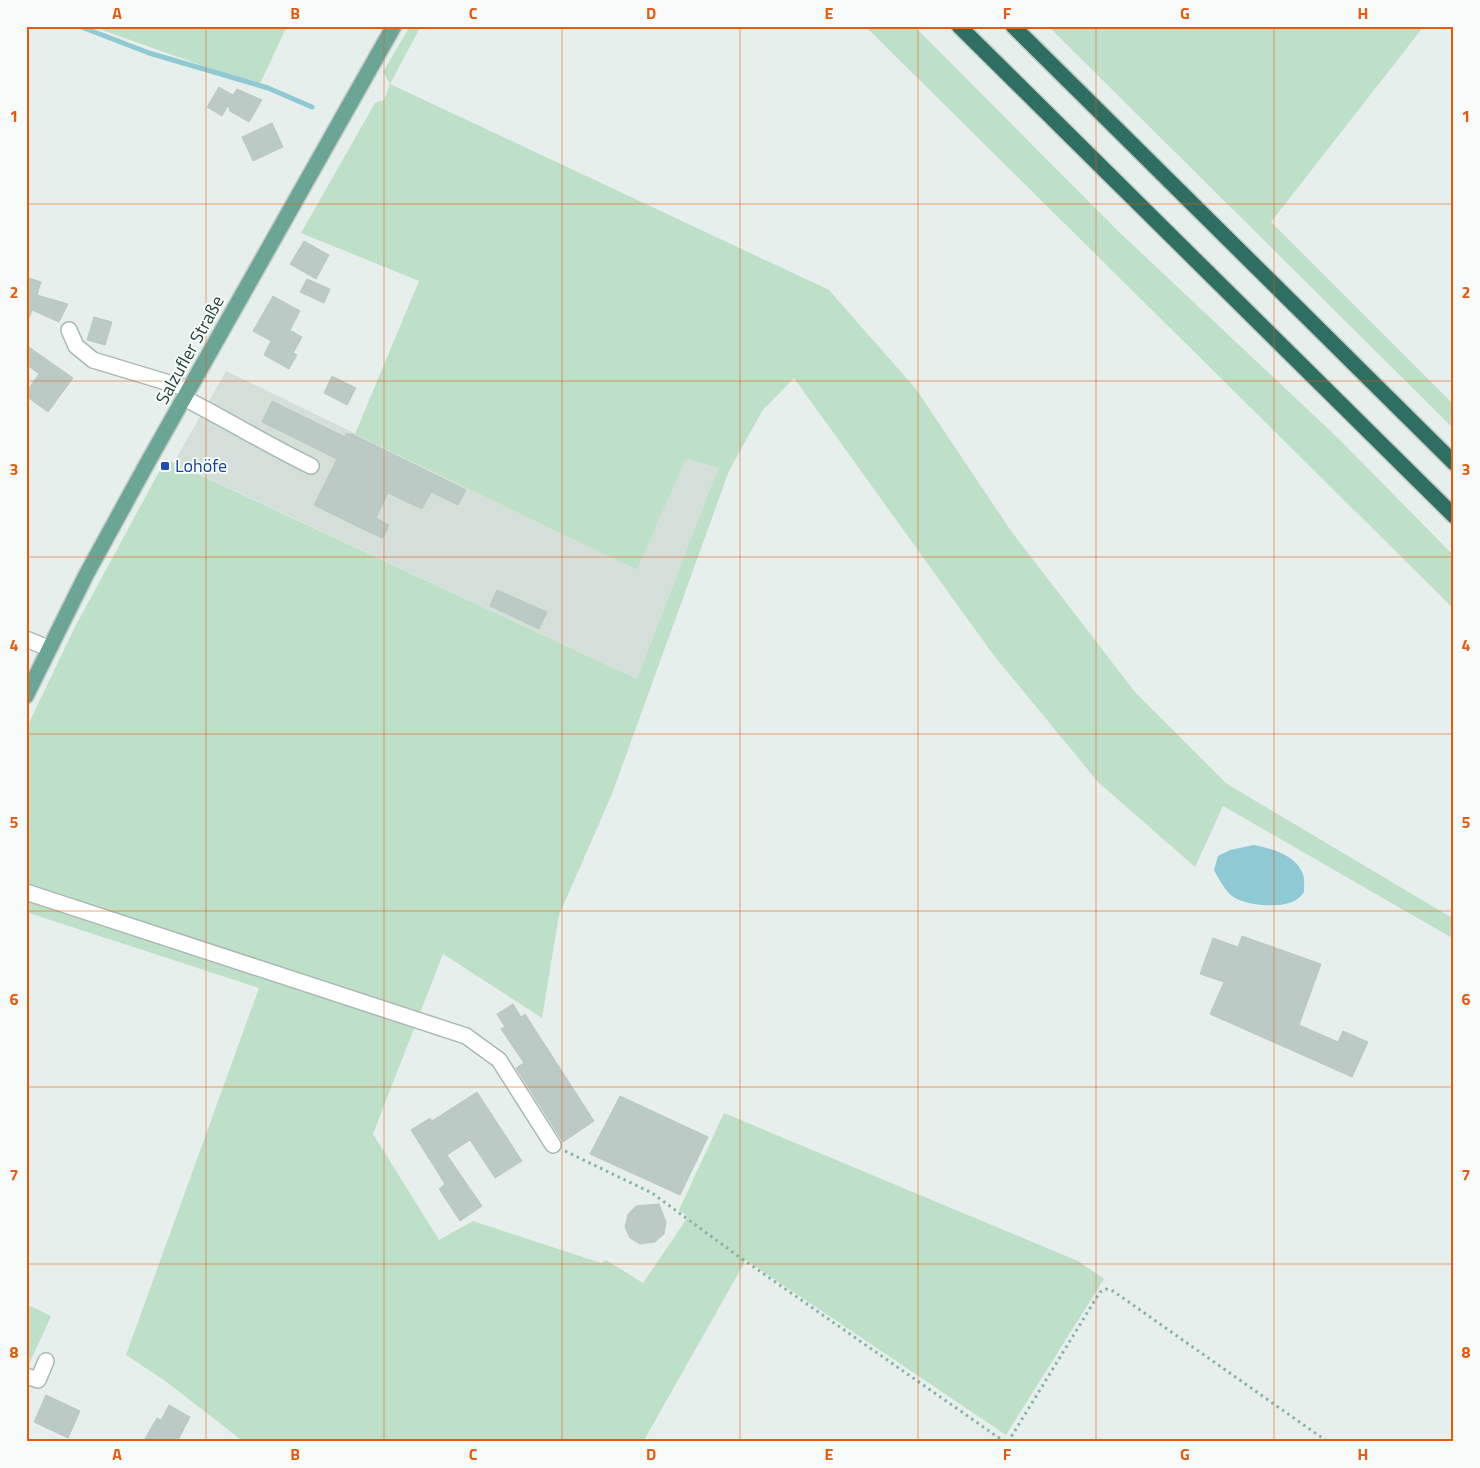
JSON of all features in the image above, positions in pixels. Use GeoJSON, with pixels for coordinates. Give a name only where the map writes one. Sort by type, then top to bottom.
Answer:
{"type":"FeatureCollection","features":[{"type":"Feature","properties":{"kind":"highway"},"geometry":{"type":"LineString","coordinates":[[959,26],[1454,516]]}},
{"type":"Feature","properties":{"kind":"highway"},"geometry":{"type":"LineString","coordinates":[[1013,26],[1454,463]]}},
{"type":"Feature","properties":{"kind":"main road","name":"Salzufler Straße"},"geometry":{"type":"LineString","coordinates":[[26,696],[48,648],[187,394],[394,26]]}},
{"type":"Feature","properties":{"kind":"lane"},"geometry":{"type":"LineString","coordinates":[[68,330],[76,346],[94,360],[187,394],[257,440],[311,466]]}},
{"type":"Feature","properties":{"kind":"lane"},"geometry":{"type":"LineString","coordinates":[[26,639],[48,648]]}},
{"type":"Feature","properties":{"kind":"lane"},"geometry":{"type":"LineString","coordinates":[[26,892],[466,1036],[499,1060],[553,1145]]}},
{"type":"Feature","properties":{"kind":"lane"},"geometry":{"type":"LineString","coordinates":[[26,1376],[38,1380],[46,1361]]}},
{"type":"Feature","properties":{"kind":"path"},"geometry":{"type":"LineString","coordinates":[[553,1145],[652,1193],[738,1256],[1006,1442],[1100,1292],[1106,1289],[1113,1291],[1328,1442]]}},
{"type":"Feature","properties":{"kind":"shaded area"},"geometry":{"type":"Polygon","coordinates":[[[226,371],[637,570],[686,459],[718,468],[637,679],[174,462],[226,371]]]}},
{"type":"Feature","properties":{"kind":"green space"},"geometry":{"type":"Polygon","coordinates":[[[91,26],[287,26],[259,86],[91,26]]]}},
{"type":"Feature","properties":{"kind":"green space"},"geometry":{"type":"Polygon","coordinates":[[[410,26],[421,26],[390,84],[383,72],[410,26]]]}},
{"type":"Feature","properties":{"kind":"green space"},"geometry":{"type":"Polygon","coordinates":[[[865,26],[914,26],[1118,231],[1339,439],[1454,556],[1454,609],[865,26]]]}},
{"type":"Feature","properties":{"kind":"green space"},"geometry":{"type":"Polygon","coordinates":[[[1048,26],[1424,26],[1271,222],[1454,405],[1454,429],[1048,26]]]}},
{"type":"Feature","properties":{"kind":"green space"},"geometry":{"type":"Polygon","coordinates":[[[390,84],[829,290],[916,389],[1011,531],[1135,692],[1227,784],[1454,919],[1454,939],[1223,806],[1195,867],[1098,782],[992,653],[794,378],[762,411],[729,471],[612,794],[559,915],[542,1018],[443,954],[373,1134],[439,1240],[473,1221],[601,1263],[606,1260],[643,1283],[688,1217],[679,1210],[724,1113],[1078,1261],[1104,1279],[1006,1435],[746,1260],[643,1442],[244,1442],[168,1383],[126,1355],[259,988],[26,912],[26,729],[75,627],[166,459],[637,679],[718,468],[686,459],[637,570],[355,434],[419,281],[301,233],[375,103],[384,100],[390,84]]]}},
{"type":"Feature","properties":{"kind":"green space"},"geometry":{"type":"Polygon","coordinates":[[[26,1304],[51,1316],[26,1371],[26,1304]]]}},
{"type":"Feature","properties":{"kind":"water"},"geometry":{"type":"Polygon","coordinates":[[[1254,845],[1282,853],[1298,866],[1303,874],[1304,892],[1296,900],[1282,905],[1254,904],[1232,896],[1222,884],[1214,870],[1218,856],[1230,850],[1254,845]]]}},
{"type":"Feature","properties":{"kind":"building"},"geometry":{"type":"Polygon","coordinates":[[[219,87],[233,95],[237,89],[262,100],[249,122],[230,111],[228,105],[222,116],[207,107],[219,87]]]}},
{"type":"Feature","properties":{"kind":"building"},"geometry":{"type":"Polygon","coordinates":[[[272,123],[283,147],[253,161],[242,137],[272,123]]]}},
{"type":"Feature","properties":{"kind":"building"},"geometry":{"type":"Polygon","coordinates":[[[304,241],[329,255],[316,279],[290,264],[304,241]]]}},
{"type":"Feature","properties":{"kind":"building"},"geometry":{"type":"Polygon","coordinates":[[[26,277],[41,282],[37,295],[68,304],[59,322],[32,310],[29,318],[26,318],[26,277]]]}},
{"type":"Feature","properties":{"kind":"building"},"geometry":{"type":"Polygon","coordinates":[[[307,279],[330,289],[324,303],[300,292],[307,279]]]}},
{"type":"Feature","properties":{"kind":"building"},"geometry":{"type":"Polygon","coordinates":[[[273,296],[300,311],[290,330],[302,337],[293,353],[297,355],[289,369],[264,355],[271,341],[253,331],[273,296]]]}},
{"type":"Feature","properties":{"kind":"building"},"geometry":{"type":"Polygon","coordinates":[[[94,317],[112,322],[105,345],[87,340],[94,317]]]}},
{"type":"Feature","properties":{"kind":"building"},"geometry":{"type":"Polygon","coordinates":[[[26,345],[73,378],[48,412],[26,396],[26,392],[39,374],[26,364],[26,345]]]}},
{"type":"Feature","properties":{"kind":"building"},"geometry":{"type":"Polygon","coordinates":[[[332,376],[356,388],[347,405],[324,393],[332,376]]]}},
{"type":"Feature","properties":{"kind":"building"},"geometry":{"type":"Polygon","coordinates":[[[272,401],[345,437],[346,434],[352,434],[466,490],[458,505],[431,492],[422,509],[388,493],[376,518],[389,525],[383,538],[369,532],[314,505],[337,459],[262,422],[272,401]]]}},
{"type":"Feature","properties":{"kind":"building"},"geometry":{"type":"Polygon","coordinates":[[[497,590],[547,612],[539,629],[490,606],[497,590]]]}},
{"type":"Feature","properties":{"kind":"building"},"geometry":{"type":"Polygon","coordinates":[[[1242,936],[1321,964],[1299,1025],[1338,1042],[1343,1031],[1368,1042],[1352,1077],[1210,1014],[1224,982],[1200,974],[1213,938],[1238,947],[1242,936]]]}},
{"type":"Feature","properties":{"kind":"building"},"geometry":{"type":"Polygon","coordinates":[[[513,1004],[521,1017],[525,1014],[594,1121],[563,1142],[516,1068],[524,1063],[501,1029],[505,1027],[497,1014],[513,1004]]]}},
{"type":"Feature","properties":{"kind":"building"},"geometry":{"type":"Polygon","coordinates":[[[477,1092],[522,1161],[495,1178],[470,1140],[447,1155],[482,1206],[460,1221],[439,1189],[445,1184],[411,1130],[430,1118],[432,1121],[477,1092]]]}},
{"type":"Feature","properties":{"kind":"building"},"geometry":{"type":"Polygon","coordinates":[[[620,1096],[708,1137],[680,1195],[590,1154],[620,1096]]]}},
{"type":"Feature","properties":{"kind":"building"},"geometry":{"type":"Polygon","coordinates":[[[659,1204],[666,1222],[664,1234],[655,1242],[640,1244],[630,1238],[625,1227],[628,1214],[636,1206],[659,1204]]]}},
{"type":"Feature","properties":{"kind":"building"},"geometry":{"type":"Polygon","coordinates":[[[46,1395],[80,1411],[68,1438],[34,1422],[46,1395]]]}},
{"type":"Feature","properties":{"kind":"building"},"geometry":{"type":"Polygon","coordinates":[[[169,1405],[190,1417],[177,1442],[143,1442],[157,1418],[161,1420],[169,1405]]]}},
{"type":"Feature","properties":{"kind":"waterway"},"geometry":{"type":"LineString","coordinates":[[79,26],[149,53],[268,88],[312,107]]}},
{"type":"Feature","properties":{"kind":"place","name":"Lohöfe"},"geometry":{"type":"Point","coordinates":[165,466]}}]}
